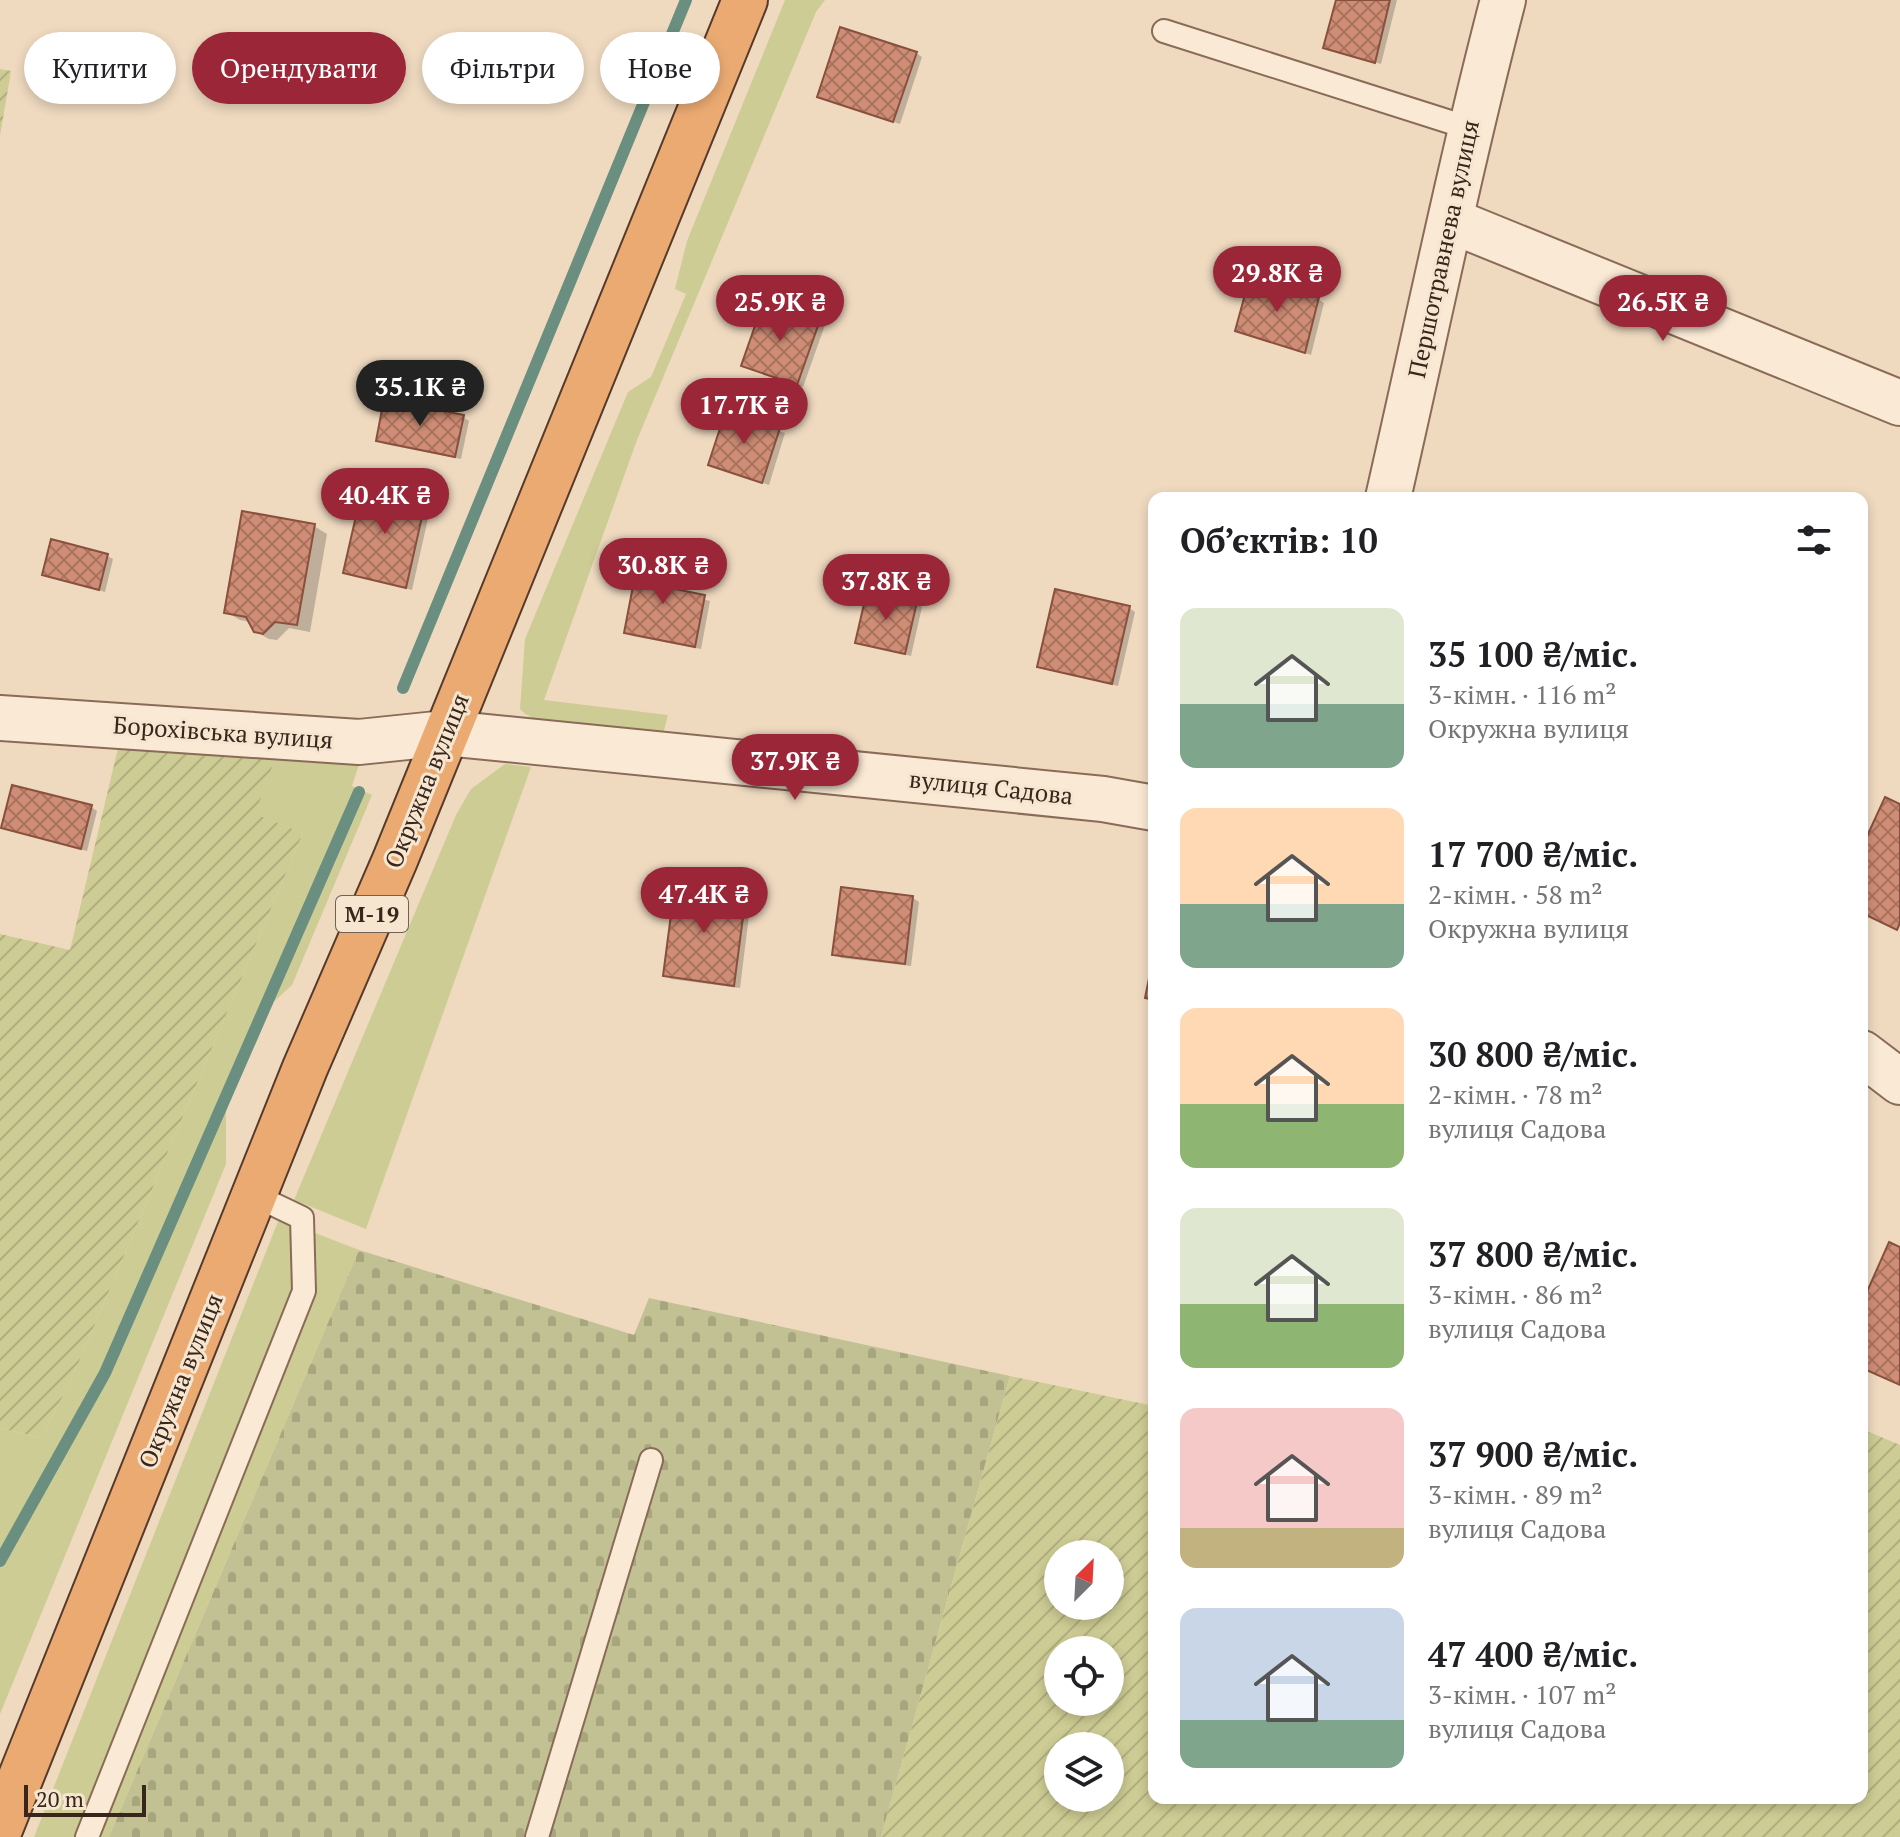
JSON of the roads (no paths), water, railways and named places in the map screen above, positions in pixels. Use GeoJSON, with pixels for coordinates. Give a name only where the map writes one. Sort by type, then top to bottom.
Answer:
{"type":"FeatureCollection","features":[{"type":"Feature","properties":{"kind":"highway","name":"Окружна вулиця"},"geometry":{"type":"LineString","coordinates":[[0,1829],[305,1068],[395,860],[745,0]]}},
{"type":"Feature","properties":{"kind":"street","name":"Першотравнева вулиця"},"geometry":{"type":"LineString","coordinates":[[1389,492],[1452,221],[1469,128],[1503,0]]}},
{"type":"Feature","properties":{"kind":"street"},"geometry":{"type":"LineString","coordinates":[[1452,221],[1900,403]]}},
{"type":"Feature","properties":{"kind":"street","name":"Борохівська вулиця"},"geometry":{"type":"LineString","coordinates":[[0,718],[359,742],[446,733]]}},
{"type":"Feature","properties":{"kind":"street","name":"вулиця Садова"},"geometry":{"type":"LineString","coordinates":[[446,733],[1103,799],[1148,807]]}},
{"type":"Feature","properties":{"kind":"street"},"geometry":{"type":"LineString","coordinates":[[1868,1058],[1900,1082]]}},
{"type":"Feature","properties":{"kind":"lane"},"geometry":{"type":"LineString","coordinates":[[1164,31],[1469,128]]}},
{"type":"Feature","properties":{"kind":"lane"},"geometry":{"type":"LineString","coordinates":[[87,1837],[304,1291],[302,1218],[256,1196]]}},
{"type":"Feature","properties":{"kind":"lane"},"geometry":{"type":"LineString","coordinates":[[537,1837],[651,1460]]}},
{"type":"Feature","properties":{"kind":"waterway"},"geometry":{"type":"LineString","coordinates":[[403,688],[686,0]]}},
{"type":"Feature","properties":{"kind":"waterway"},"geometry":{"type":"LineString","coordinates":[[0,1561],[105,1373],[359,792]]}}]}
